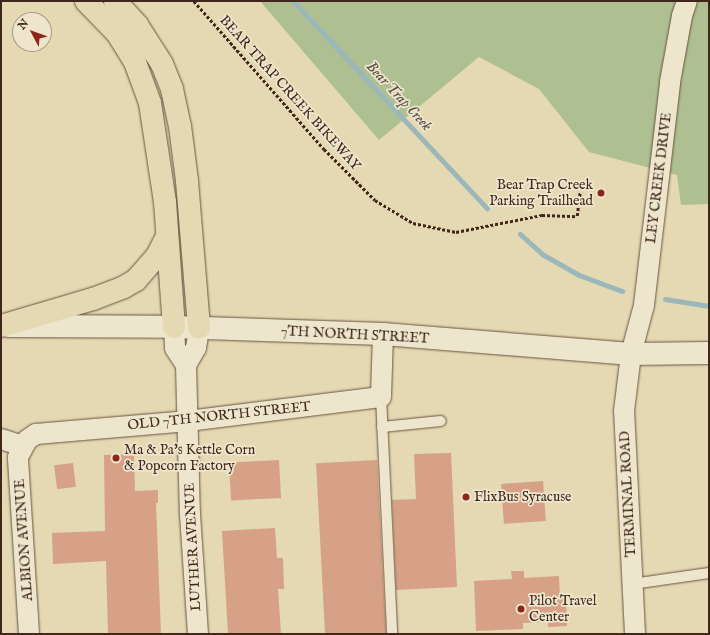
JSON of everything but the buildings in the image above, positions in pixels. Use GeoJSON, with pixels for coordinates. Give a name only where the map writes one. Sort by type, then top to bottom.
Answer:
{"type":"FeatureCollection","features":[{"type":"Feature","properties":{"kind":"highway"},"geometry":{"type":"LineString","coordinates":[[86,1],[117,33],[135,62],[150,103],[165,202],[174,327]]}},
{"type":"Feature","properties":{"kind":"highway"},"geometry":{"type":"LineString","coordinates":[[116,1],[137,25],[162,64],[172,89],[180,126],[187,181],[199,328]]}},
{"type":"Feature","properties":{"kind":"highway"},"geometry":{"type":"LineString","coordinates":[[1,326],[93,299],[124,287],[136,280],[157,256],[167,236]]}},
{"type":"Feature","properties":{"kind":"street","name":"LEY CREEK DRIVE"},"geometry":{"type":"LineString","coordinates":[[631,354],[644,305],[670,82],[682,16],[687,1]]}},
{"type":"Feature","properties":{"kind":"street","name":"7TH NORTH STREET"},"geometry":{"type":"LineString","coordinates":[[1,326],[174,327],[383,334],[631,354],[709,353]]}},
{"type":"Feature","properties":{"kind":"street"},"geometry":{"type":"LineString","coordinates":[[174,327],[175,348],[186,365],[196,348],[199,328]]}},
{"type":"Feature","properties":{"kind":"street"},"geometry":{"type":"LineString","coordinates":[[381,397],[383,334]]}},
{"type":"Feature","properties":{"kind":"street","name":"TERMINAL ROAD"},"geometry":{"type":"LineString","coordinates":[[631,354],[624,411],[635,634]]}},
{"type":"Feature","properties":{"kind":"street","name":"LUTHER AVENUE"},"geometry":{"type":"LineString","coordinates":[[186,365],[190,514],[198,634]]}},
{"type":"Feature","properties":{"kind":"street","name":"OLD 7TH NORTH STREET"},"geometry":{"type":"LineString","coordinates":[[22,446],[36,434],[188,420],[381,397]]}},
{"type":"Feature","properties":{"kind":"street"},"geometry":{"type":"LineString","coordinates":[[1,439],[22,446]]}},
{"type":"Feature","properties":{"kind":"street","name":"ALBION AVENUE"},"geometry":{"type":"LineString","coordinates":[[22,446],[18,457],[29,634]]}},
{"type":"Feature","properties":{"kind":"lane"},"geometry":{"type":"LineString","coordinates":[[381,397],[392,634]]}},
{"type":"Feature","properties":{"kind":"lane"},"geometry":{"type":"LineString","coordinates":[[382,427],[441,421]]}},
{"type":"Feature","properties":{"kind":"lane"},"geometry":{"type":"LineString","coordinates":[[632,584],[709,573]]}},
{"type":"Feature","properties":{"kind":"path","name":"BEAR TRAP CREEK BIKEWAY"},"geometry":{"type":"LineString","coordinates":[[194,1],[324,150],[375,200],[413,223],[456,232],[542,215],[578,216],[580,192]]}},
{"type":"Feature","properties":{"kind":"green space"},"geometry":{"type":"Polygon","coordinates":[[[260,1],[709,1],[709,204],[681,205],[677,175],[589,152],[539,89],[479,57],[379,140],[260,1]]]}},
{"type":"Feature","properties":{"kind":"waterway","name":"Bear Trap Creek"},"geometry":{"type":"LineString","coordinates":[[293,1],[487,208]]}},
{"type":"Feature","properties":{"kind":"waterway","name":"Bear Trap Creek"},"geometry":{"type":"LineString","coordinates":[[520,234],[542,254],[579,275],[622,291]]}},
{"type":"Feature","properties":{"kind":"waterway","name":"Bear Trap Creek"},"geometry":{"type":"LineString","coordinates":[[665,299],[709,306]]}},
{"type":"Feature","properties":{"kind":"place","name":"Bear Trap Creek Parking Trailhead"},"geometry":{"type":"Point","coordinates":[601,193]}},
{"type":"Feature","properties":{"kind":"place","name":"Ma & Pa's Kettle Corn & Popcorn Factory"},"geometry":{"type":"Point","coordinates":[116,458]}},
{"type":"Feature","properties":{"kind":"place","name":"FlixBus Syracuse"},"geometry":{"type":"Point","coordinates":[466,497]}},
{"type":"Feature","properties":{"kind":"place","name":"Pilot Travel Center"},"geometry":{"type":"Point","coordinates":[521,609]}}]}
